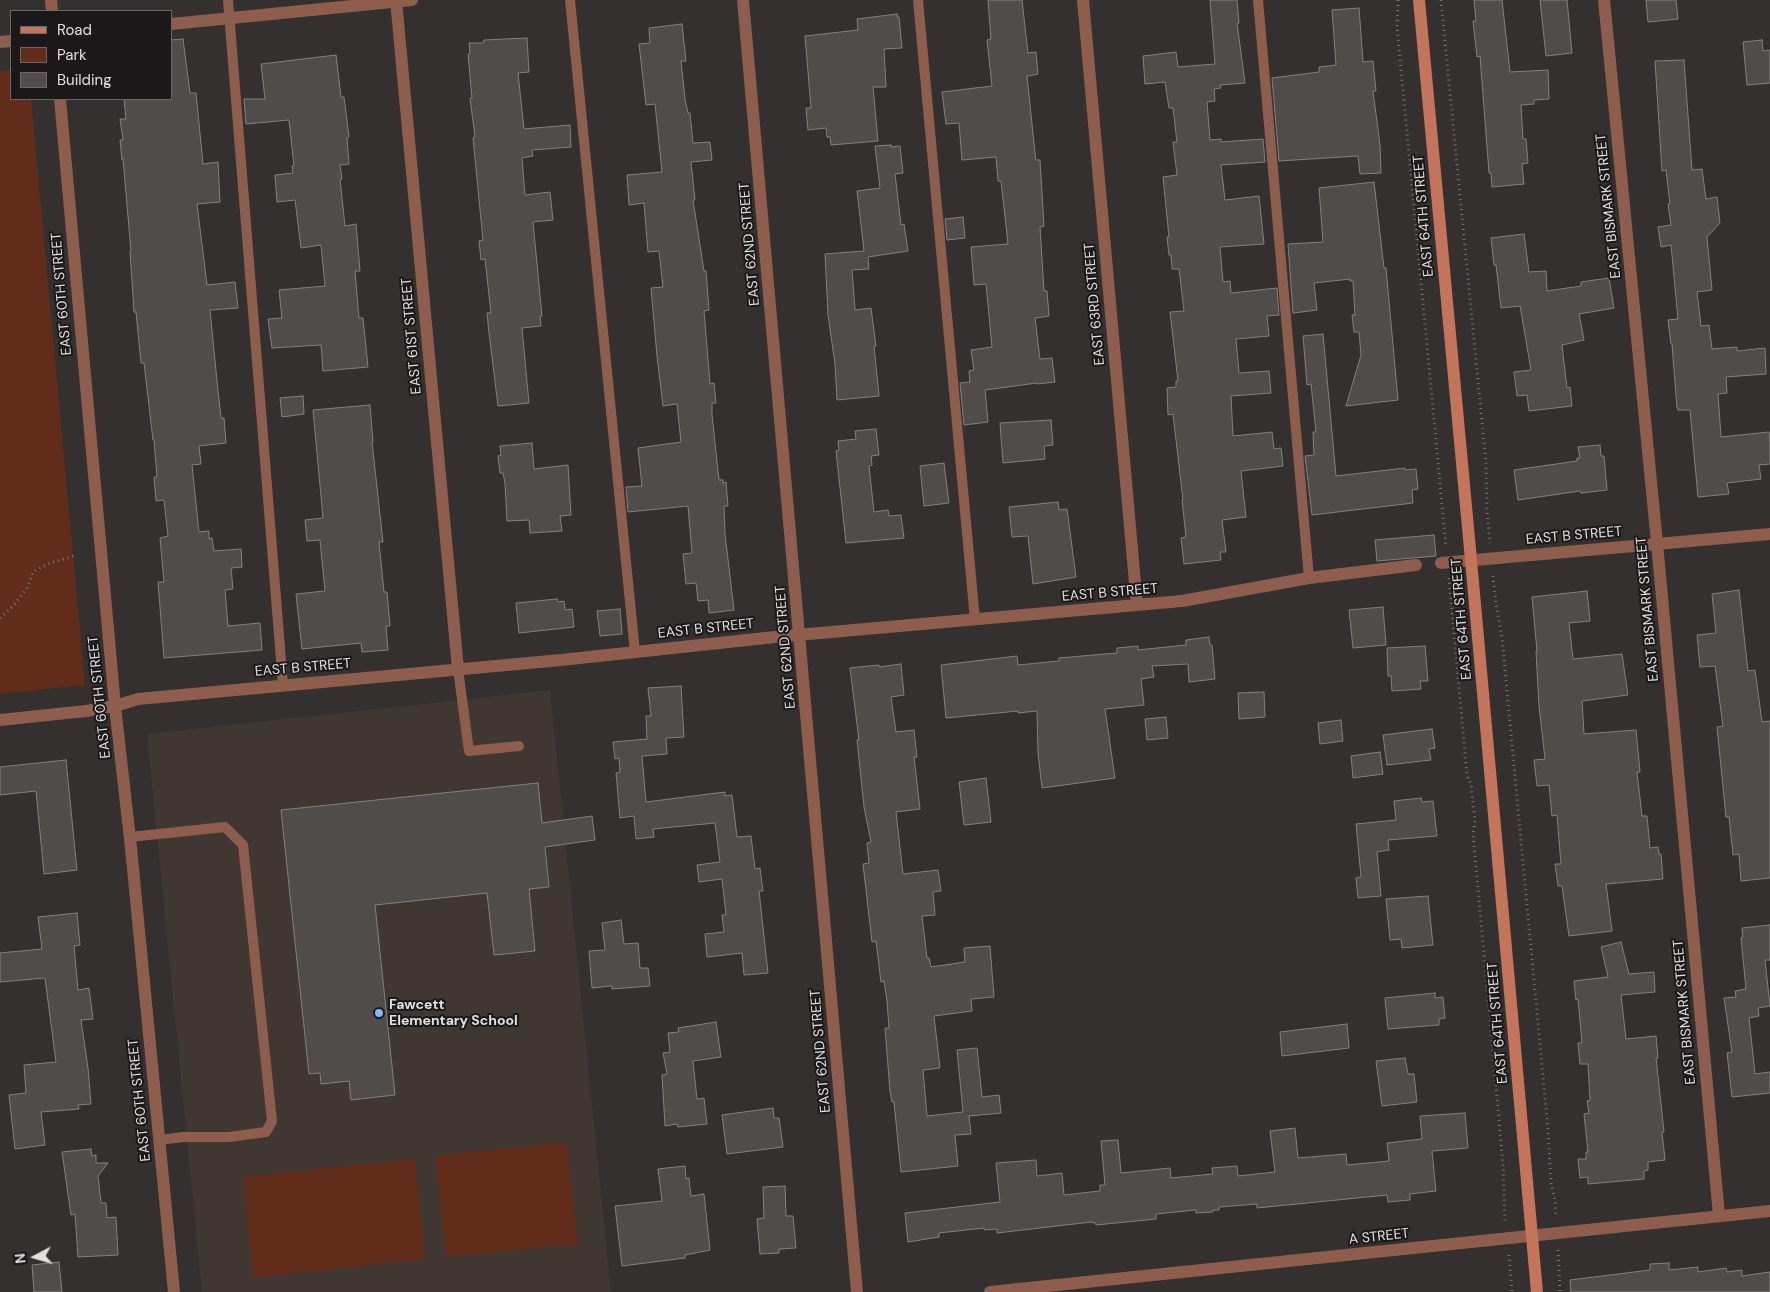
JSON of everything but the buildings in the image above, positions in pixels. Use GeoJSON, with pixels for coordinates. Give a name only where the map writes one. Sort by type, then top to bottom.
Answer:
{"type":"FeatureCollection","features":[{"type":"Feature","properties":{"kind":"street"},"geometry":{"type":"LineString","coordinates":[[172,24],[412,0]]}},
{"type":"Feature","properties":{"kind":"street","name":"EAST 62ND STREET"},"geometry":{"type":"LineString","coordinates":[[743,0],[857,1292]]}},
{"type":"Feature","properties":{"kind":"street","name":"EAST 63RD STREET"},"geometry":{"type":"LineString","coordinates":[[1083,0],[1137,606]]}},
{"type":"Feature","properties":{"kind":"street","name":"EAST 64TH STREET"},"geometry":{"type":"LineString","coordinates":[[1418,0],[1537,1292]]}},
{"type":"Feature","properties":{"kind":"street","name":"EAST BISMARK STREET"},"geometry":{"type":"LineString","coordinates":[[1604,0],[1657,543],[1719,1216]]}},
{"type":"Feature","properties":{"kind":"street","name":"EAST 61ST STREET"},"geometry":{"type":"LineString","coordinates":[[396,1],[458,669]]}},
{"type":"Feature","properties":{"kind":"street","name":"EAST 60TH STREET"},"geometry":{"type":"LineString","coordinates":[[60,100],[115,706],[130,837],[174,1292]]}},
{"type":"Feature","properties":{"kind":"street","name":"EAST B STREET"},"geometry":{"type":"LineString","coordinates":[[1444,562],[1770,534]]}},
{"type":"Feature","properties":{"kind":"street","name":"EAST B STREET"},"geometry":{"type":"LineString","coordinates":[[0,720],[86,711],[115,706],[138,699],[800,635],[1137,606],[1182,601],[1309,578],[1416,565]]}},
{"type":"Feature","properties":{"kind":"street","name":"A STREET"},"geometry":{"type":"LineString","coordinates":[[990,1292],[1770,1211]]}},
{"type":"Feature","properties":{"kind":"lane"},"geometry":{"type":"LineString","coordinates":[[228,0],[284,686]]}},
{"type":"Feature","properties":{"kind":"lane"},"geometry":{"type":"LineString","coordinates":[[570,0],[634,652]]}},
{"type":"Feature","properties":{"kind":"lane"},"geometry":{"type":"LineString","coordinates":[[918,0],[975,620]]}},
{"type":"Feature","properties":{"kind":"lane"},"geometry":{"type":"LineString","coordinates":[[1258,0],[1309,578]]}},
{"type":"Feature","properties":{"kind":"lane"},"geometry":{"type":"LineString","coordinates":[[458,669],[469,751],[519,746]]}},
{"type":"Feature","properties":{"kind":"lane"},"geometry":{"type":"LineString","coordinates":[[130,837],[224,827],[243,846],[272,1121],[266,1132],[229,1137],[183,1137],[159,1140]]}},
{"type":"Feature","properties":{"kind":"path"},"geometry":{"type":"LineString","coordinates":[[1398,0],[1397,27],[1444,562],[1467,775],[1471,785],[1475,821],[1473,834],[1503,1166],[1506,1239],[1512,1292]]}},
{"type":"Feature","properties":{"kind":"path"},"geometry":{"type":"LineString","coordinates":[[1441,0],[1486,463],[1487,510],[1496,604],[1502,638],[1545,1100],[1551,1184],[1555,1200],[1556,1234],[1560,1262],[1560,1292]]}},
{"type":"Feature","properties":{"kind":"path"},"geometry":{"type":"LineString","coordinates":[[0,618],[27,588],[34,571],[50,563],[77,555]]}},
{"type":"Feature","properties":{"kind":"shaded area","name":"Fawcett Elementary School"},"geometry":{"type":"Polygon","coordinates":[[[550,690],[611,1292],[202,1292],[147,734],[550,690]]]}},
{"type":"Feature","properties":{"kind":"green space"},"geometry":{"type":"Polygon","coordinates":[[[10,70],[10,100],[31,100],[85,685],[0,694],[0,71],[10,70]]]}},
{"type":"Feature","properties":{"kind":"green space"},"geometry":{"type":"Polygon","coordinates":[[[567,1142],[578,1244],[446,1257],[435,1156],[567,1142]]]}},
{"type":"Feature","properties":{"kind":"green space"},"geometry":{"type":"Polygon","coordinates":[[[415,1159],[425,1259],[253,1278],[243,1177],[415,1159]]]}},
{"type":"Feature","properties":{"kind":"place","name":"Fawcett Elementary School"},"geometry":{"type":"Point","coordinates":[379,1013]}}]}
